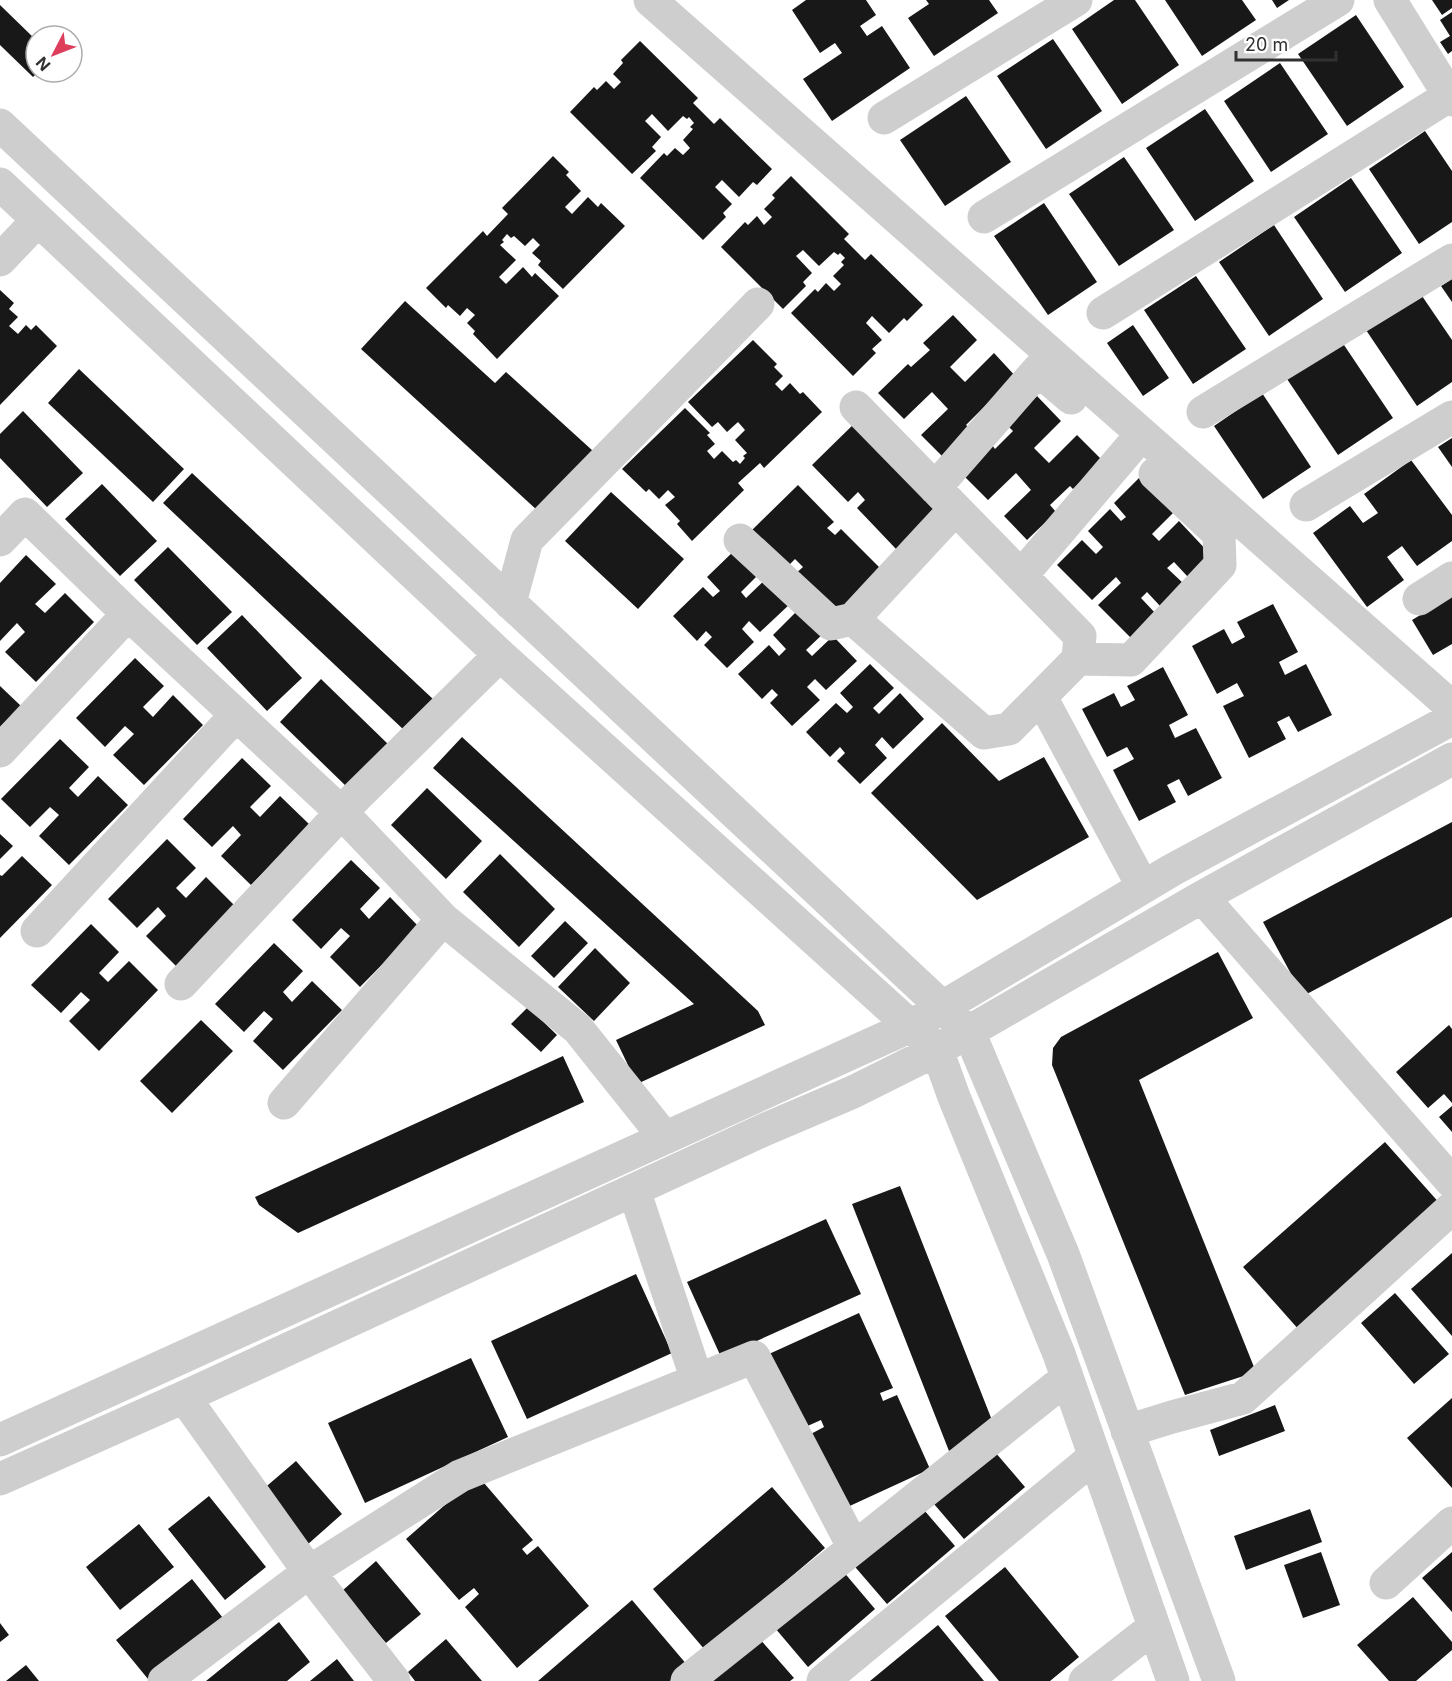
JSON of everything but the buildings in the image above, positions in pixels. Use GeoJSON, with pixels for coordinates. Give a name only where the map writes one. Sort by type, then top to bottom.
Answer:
{"type":"FeatureCollection","features":[{"type":"Feature","properties":{"kind":"street"},"geometry":{"type":"LineString","coordinates":[[650,0],[1126,434],[1452,707]]}},
{"type":"Feature","properties":{"kind":"street"},"geometry":{"type":"LineString","coordinates":[[884,118],[1076,0]]}},
{"type":"Feature","properties":{"kind":"street"},"geometry":{"type":"LineString","coordinates":[[984,217],[1338,0]]}},
{"type":"Feature","properties":{"kind":"street"},"geometry":{"type":"LineString","coordinates":[[1103,313],[1451,98],[1390,0]]}},
{"type":"Feature","properties":{"kind":"street"},"geometry":{"type":"LineString","coordinates":[[0,125],[969,1032],[1063,1254],[1219,1681]]}},
{"type":"Feature","properties":{"kind":"street"},"geometry":{"type":"LineString","coordinates":[[0,184],[500,655],[937,1050],[1059,1354],[1173,1681]]}},
{"type":"Feature","properties":{"kind":"street"},"geometry":{"type":"LineString","coordinates":[[0,260],[38,220]]}},
{"type":"Feature","properties":{"kind":"street"},"geometry":{"type":"LineString","coordinates":[[1203,412],[1452,260]]}},
{"type":"Feature","properties":{"kind":"street"},"geometry":{"type":"LineString","coordinates":[[953,292],[1038,370],[1126,434]]}},
{"type":"Feature","properties":{"kind":"street"},"geometry":{"type":"LineString","coordinates":[[510,603],[527,540],[758,304]]}},
{"type":"Feature","properties":{"kind":"street"},"geometry":{"type":"LineString","coordinates":[[740,540],[831,624],[854,619],[1038,370]]}},
{"type":"Feature","properties":{"kind":"street"},"geometry":{"type":"LineString","coordinates":[[854,619],[984,733],[1009,729],[1078,659],[1080,636],[856,407]]}},
{"type":"Feature","properties":{"kind":"street"},"geometry":{"type":"LineString","coordinates":[[1306,505],[1452,417]]}},
{"type":"Feature","properties":{"kind":"street"},"geometry":{"type":"LineString","coordinates":[[1021,576],[1126,434]]}},
{"type":"Feature","properties":{"kind":"street"},"geometry":{"type":"LineString","coordinates":[[1078,659],[1131,660],[1220,565],[1219,534],[1147,467]]}},
{"type":"Feature","properties":{"kind":"street"},"geometry":{"type":"LineString","coordinates":[[0,540],[25,513],[128,614],[342,813],[443,919],[578,1029],[665,1138]]}},
{"type":"Feature","properties":{"kind":"street"},"geometry":{"type":"LineString","coordinates":[[1419,599],[1452,578]]}},
{"type":"Feature","properties":{"kind":"street"},"geometry":{"type":"LineString","coordinates":[[0,752],[128,614]]}},
{"type":"Feature","properties":{"kind":"street"},"geometry":{"type":"LineString","coordinates":[[181,984],[342,813],[500,655]]}},
{"type":"Feature","properties":{"kind":"street"},"geometry":{"type":"LineString","coordinates":[[1041,697],[1143,887]]}},
{"type":"Feature","properties":{"kind":"street"},"geometry":{"type":"LineString","coordinates":[[37,931],[236,715]]}},
{"type":"Feature","properties":{"kind":"street"},"geometry":{"type":"LineString","coordinates":[[0,1440],[911,1026],[1172,870],[1452,718]]}},
{"type":"Feature","properties":{"kind":"street"},"geometry":{"type":"LineString","coordinates":[[0,1479],[184,1397],[766,1129],[853,1092],[937,1050],[1202,897],[1452,759]]}},
{"type":"Feature","properties":{"kind":"street"},"geometry":{"type":"LineString","coordinates":[[1202,897],[1452,1182]]}},
{"type":"Feature","properties":{"kind":"street"},"geometry":{"type":"LineString","coordinates":[[284,1103],[443,919]]}},
{"type":"Feature","properties":{"kind":"street"},"geometry":{"type":"LineString","coordinates":[[634,1190],[697,1380]]}},
{"type":"Feature","properties":{"kind":"street"},"geometry":{"type":"LineString","coordinates":[[1127,1431],[1243,1398],[1452,1208]]}},
{"type":"Feature","properties":{"kind":"street"},"geometry":{"type":"LineString","coordinates":[[164,1681],[309,1572],[459,1476],[754,1357],[854,1548]]}},
{"type":"Feature","properties":{"kind":"street"},"geometry":{"type":"LineString","coordinates":[[687,1681],[1067,1378]]}},
{"type":"Feature","properties":{"kind":"street"},"geometry":{"type":"LineString","coordinates":[[184,1397],[309,1572],[394,1681]]}},
{"type":"Feature","properties":{"kind":"street"},"geometry":{"type":"LineString","coordinates":[[823,1681],[1094,1457]]}},
{"type":"Feature","properties":{"kind":"street"},"geometry":{"type":"LineString","coordinates":[[1386,1583],[1452,1523]]}},
{"type":"Feature","properties":{"kind":"street"},"geometry":{"type":"LineString","coordinates":[[1085,1681],[1154,1627]]}}]}
